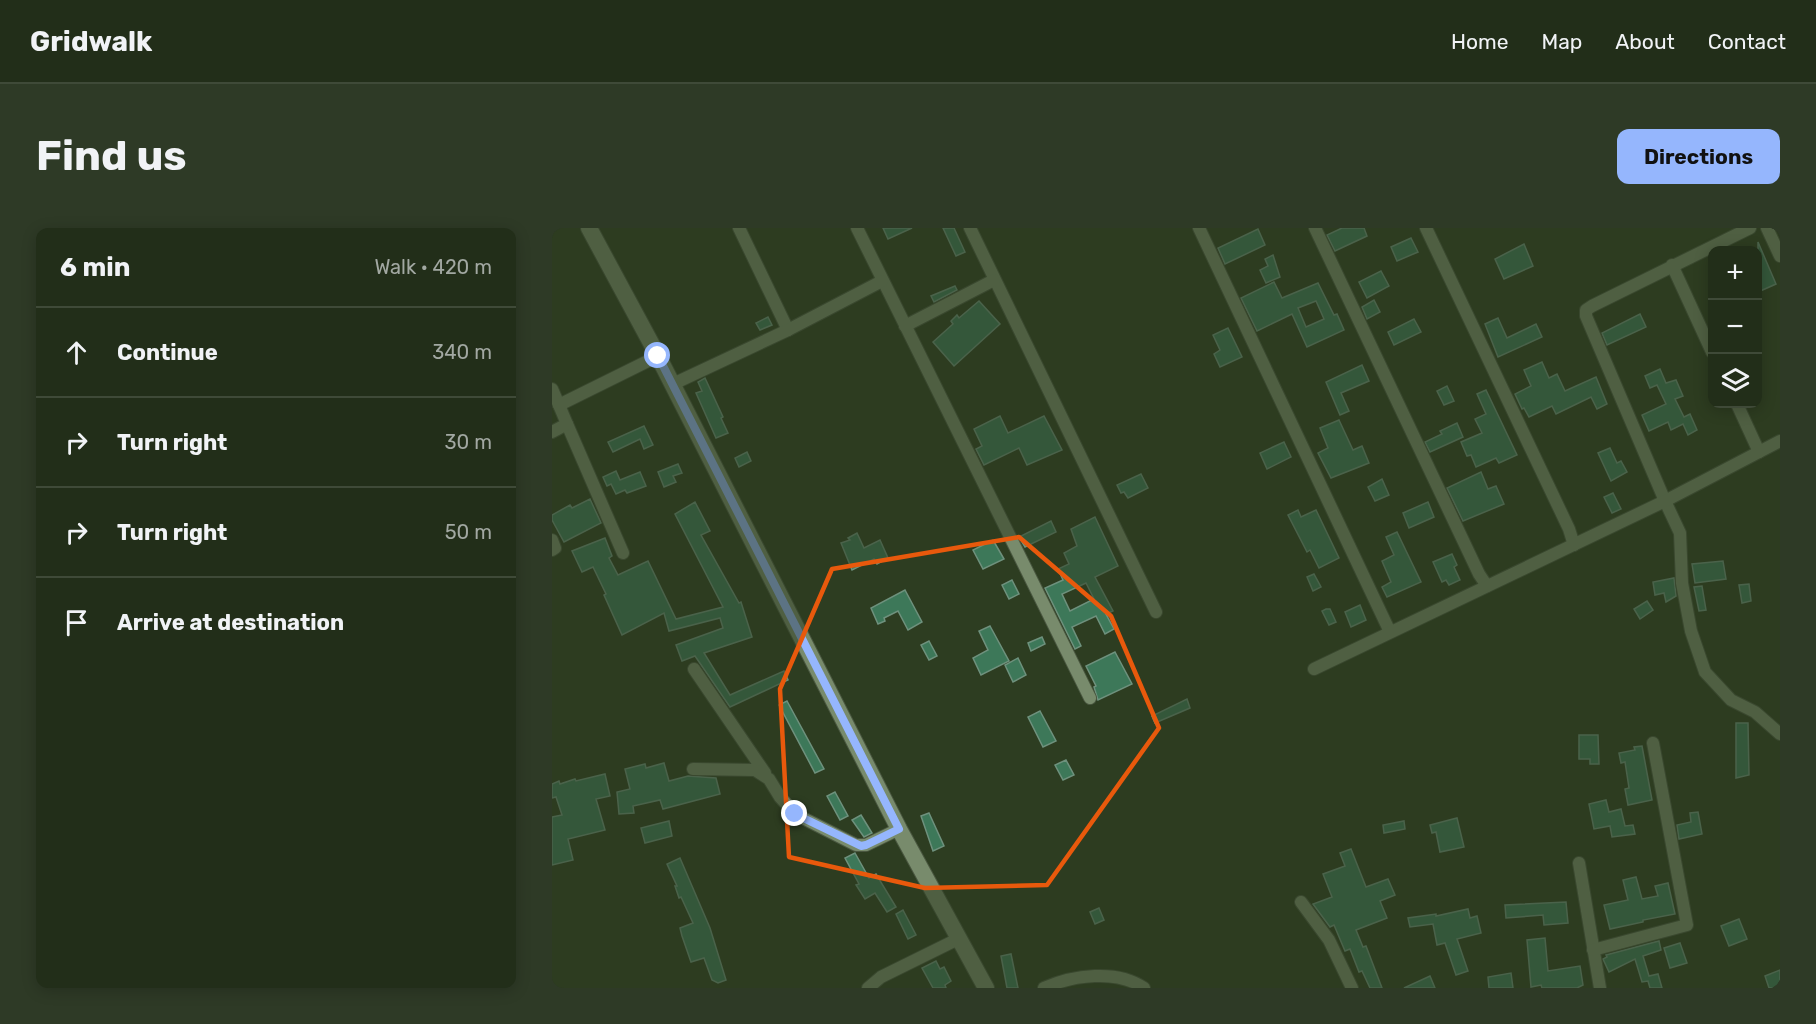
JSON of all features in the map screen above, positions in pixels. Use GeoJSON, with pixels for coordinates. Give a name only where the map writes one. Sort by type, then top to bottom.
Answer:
{"type":"FeatureCollection","features":[{"type":"Feature","properties":{"kind":"main road"},"geometry":{"type":"LineString","coordinates":[[589,228],[658,356],[899,829],[986,988]]}},
{"type":"Feature","properties":{"kind":"street"},"geometry":{"type":"LineString","coordinates":[[739,228],[788,330]]}},
{"type":"Feature","properties":{"kind":"street"},"geometry":{"type":"LineString","coordinates":[[857,228],[1090,698]]}},
{"type":"Feature","properties":{"kind":"street"},"geometry":{"type":"LineString","coordinates":[[970,228],[1156,612]]}},
{"type":"Feature","properties":{"kind":"street"},"geometry":{"type":"LineString","coordinates":[[1199,228],[1390,632]]}},
{"type":"Feature","properties":{"kind":"street"},"geometry":{"type":"LineString","coordinates":[[1315,228],[1479,574],[1487,586]]}},
{"type":"Feature","properties":{"kind":"street"},"geometry":{"type":"LineString","coordinates":[[1426,228],[1569,530],[1574,545]]}},
{"type":"Feature","properties":{"kind":"street"},"geometry":{"type":"LineString","coordinates":[[1750,228],[1592,306],[1587,310],[1586,316],[1680,533],[1682,583],[1691,631],[1705,672],[1731,700],[1755,712],[1780,734]]}},
{"type":"Feature","properties":{"kind":"street"},"geometry":{"type":"LineString","coordinates":[[1767,228],[1780,255]]}},
{"type":"Feature","properties":{"kind":"street"},"geometry":{"type":"LineString","coordinates":[[1672,265],[1708,341]]}},
{"type":"Feature","properties":{"kind":"street"},"geometry":{"type":"LineString","coordinates":[[905,326],[994,280]]}},
{"type":"Feature","properties":{"kind":"street"},"geometry":{"type":"LineString","coordinates":[[672,384],[788,330],[882,281]]}},
{"type":"Feature","properties":{"kind":"street"},"geometry":{"type":"LineString","coordinates":[[559,405],[658,356]]}},
{"type":"Feature","properties":{"kind":"street"},"geometry":{"type":"LineString","coordinates":[[552,389],[623,553]]}},
{"type":"Feature","properties":{"kind":"street"},"geometry":{"type":"LineString","coordinates":[[1739,408],[1759,452]]}},
{"type":"Feature","properties":{"kind":"street"},"geometry":{"type":"LineString","coordinates":[[552,432],[567,424]]}},
{"type":"Feature","properties":{"kind":"street"},"geometry":{"type":"LineString","coordinates":[[1314,669],[1665,501],[1780,441]]}},
{"type":"Feature","properties":{"kind":"street"},"geometry":{"type":"LineString","coordinates":[[552,540],[555,548],[552,550]]}},
{"type":"Feature","properties":{"kind":"street"},"geometry":{"type":"LineString","coordinates":[[694,669],[780,797],[795,814],[856,844],[866,845],[899,829]]}},
{"type":"Feature","properties":{"kind":"street"},"geometry":{"type":"LineString","coordinates":[[1593,950],[1687,925],[1653,743]]}},
{"type":"Feature","properties":{"kind":"street"},"geometry":{"type":"LineString","coordinates":[[693,769],[755,770],[769,780]]}},
{"type":"Feature","properties":{"kind":"street"},"geometry":{"type":"LineString","coordinates":[[1579,863],[1600,988]]}},
{"type":"Feature","properties":{"kind":"street"},"geometry":{"type":"LineString","coordinates":[[1301,902],[1329,940],[1352,988]]}},
{"type":"Feature","properties":{"kind":"street"},"geometry":{"type":"LineString","coordinates":[[868,988],[881,977],[960,938]]}},
{"type":"Feature","properties":{"kind":"street"},"geometry":{"type":"LineString","coordinates":[[1044,988],[1058,982],[1102,975],[1136,982],[1144,988]]}},
{"type":"Feature","properties":{"kind":"highlighted area"},"geometry":{"type":"Polygon","coordinates":[[[1019,537],[1111,616],[1159,728],[1047,885],[925,888],[789,857],[780,689],[832,569],[1019,537]]]}},
{"type":"Feature","properties":{"kind":"building"},"geometry":{"type":"Polygon","coordinates":[[[883,228],[912,228],[888,239],[883,228]]]}},
{"type":"Feature","properties":{"kind":"building"},"geometry":{"type":"Polygon","coordinates":[[[943,228],[954,228],[965,252],[956,256],[943,228]]]}},
{"type":"Feature","properties":{"kind":"building"},"geometry":{"type":"Polygon","coordinates":[[[1342,228],[1364,228],[1367,236],[1335,251],[1327,235],[1342,228]]]}},
{"type":"Feature","properties":{"kind":"building"},"geometry":{"type":"Polygon","coordinates":[[[1258,229],[1265,245],[1225,264],[1218,248],[1258,229]]]}},
{"type":"Feature","properties":{"kind":"building"},"geometry":{"type":"Polygon","coordinates":[[[1411,238],[1418,252],[1397,261],[1391,247],[1411,238]]]}},
{"type":"Feature","properties":{"kind":"building"},"geometry":{"type":"Polygon","coordinates":[[[1524,244],[1533,266],[1504,279],[1495,259],[1524,244]]]}},
{"type":"Feature","properties":{"kind":"building"},"geometry":{"type":"Polygon","coordinates":[[[1762,251],[1776,284],[1762,290],[1762,251]]]}},
{"type":"Feature","properties":{"kind":"building"},"geometry":{"type":"Polygon","coordinates":[[[1273,255],[1280,277],[1266,283],[1260,270],[1268,266],[1265,259],[1273,255]]]}},
{"type":"Feature","properties":{"kind":"building"},"geometry":{"type":"Polygon","coordinates":[[[1381,271],[1389,286],[1367,298],[1359,282],[1381,271]]]}},
{"type":"Feature","properties":{"kind":"building"},"geometry":{"type":"Polygon","coordinates":[[[1274,282],[1282,298],[1318,283],[1344,330],[1307,347],[1292,314],[1257,331],[1241,298],[1274,282]],[[1316,301],[1298,308],[1306,327],[1324,319],[1316,301]]]}},
{"type":"Feature","properties":{"kind":"building"},"geometry":{"type":"Polygon","coordinates":[[[955,286],[957,290],[934,302],[931,296],[955,286]]]}},
{"type":"Feature","properties":{"kind":"building"},"geometry":{"type":"Polygon","coordinates":[[[1374,300],[1380,312],[1367,319],[1362,307],[1374,300]]]}},
{"type":"Feature","properties":{"kind":"building"},"geometry":{"type":"Polygon","coordinates":[[[979,301],[1000,324],[954,366],[933,342],[953,324],[951,321],[957,315],[959,318],[979,301]]]}},
{"type":"Feature","properties":{"kind":"building"},"geometry":{"type":"Polygon","coordinates":[[[1640,314],[1646,327],[1607,345],[1602,333],[1640,314]]]}},
{"type":"Feature","properties":{"kind":"building"},"geometry":{"type":"Polygon","coordinates":[[[768,317],[772,325],[760,330],[756,323],[768,317]]]}},
{"type":"Feature","properties":{"kind":"building"},"geometry":{"type":"Polygon","coordinates":[[[1498,318],[1507,338],[1536,324],[1542,337],[1498,357],[1485,324],[1498,318]]]}},
{"type":"Feature","properties":{"kind":"building"},"geometry":{"type":"Polygon","coordinates":[[[1414,319],[1421,332],[1394,345],[1388,332],[1414,319]]]}},
{"type":"Feature","properties":{"kind":"building"},"geometry":{"type":"Polygon","coordinates":[[[1228,328],[1242,357],[1220,367],[1214,354],[1220,350],[1213,335],[1228,328]]]}},
{"type":"Feature","properties":{"kind":"building"},"geometry":{"type":"Polygon","coordinates":[[[1542,362],[1549,378],[1557,374],[1565,391],[1596,377],[1607,404],[1597,409],[1591,397],[1556,414],[1552,406],[1529,417],[1524,408],[1522,409],[1515,394],[1531,386],[1524,370],[1542,362]]]}},
{"type":"Feature","properties":{"kind":"building"},"geometry":{"type":"Polygon","coordinates":[[[1362,365],[1369,381],[1341,393],[1349,411],[1340,415],[1326,382],[1362,365]]]}},
{"type":"Feature","properties":{"kind":"building"},"geometry":{"type":"Polygon","coordinates":[[[1660,369],[1666,383],[1676,380],[1683,396],[1675,399],[1684,417],[1690,414],[1697,430],[1688,435],[1683,424],[1671,430],[1668,422],[1649,431],[1642,415],[1666,404],[1657,385],[1650,388],[1645,376],[1660,369]]]}},
{"type":"Feature","properties":{"kind":"building"},"geometry":{"type":"Polygon","coordinates":[[[705,378],[728,433],[716,438],[696,393],[702,391],[698,382],[705,378]]]}},
{"type":"Feature","properties":{"kind":"building"},"geometry":{"type":"Polygon","coordinates":[[[1447,386],[1454,401],[1444,405],[1437,391],[1447,386]]]}},
{"type":"Feature","properties":{"kind":"building"},"geometry":{"type":"Polygon","coordinates":[[[1486,390],[1517,455],[1499,463],[1496,458],[1476,467],[1471,455],[1467,456],[1461,442],[1482,433],[1475,419],[1486,414],[1477,394],[1486,390]]]}},
{"type":"Feature","properties":{"kind":"building"},"geometry":{"type":"Polygon","coordinates":[[[1000,416],[1008,433],[1044,416],[1062,450],[1027,465],[1019,448],[984,465],[976,449],[982,446],[974,429],[1000,416]]]}},
{"type":"Feature","properties":{"kind":"building"},"geometry":{"type":"Polygon","coordinates":[[[1339,420],[1353,450],[1362,446],[1369,463],[1331,478],[1318,453],[1328,448],[1320,428],[1339,420]]]}},
{"type":"Feature","properties":{"kind":"building"},"geometry":{"type":"Polygon","coordinates":[[[1457,423],[1463,437],[1430,452],[1425,442],[1442,434],[1440,431],[1457,423]]]}},
{"type":"Feature","properties":{"kind":"building"},"geometry":{"type":"Polygon","coordinates":[[[644,426],[653,445],[644,449],[640,439],[613,452],[608,442],[644,426]]]}},
{"type":"Feature","properties":{"kind":"building"},"geometry":{"type":"Polygon","coordinates":[[[1284,442],[1291,457],[1267,469],[1260,453],[1284,442]]]}},
{"type":"Feature","properties":{"kind":"building"},"geometry":{"type":"Polygon","coordinates":[[[1610,448],[1617,463],[1621,461],[1627,472],[1611,481],[1598,453],[1610,448]]]}},
{"type":"Feature","properties":{"kind":"building"},"geometry":{"type":"Polygon","coordinates":[[[747,452],[751,461],[739,467],[735,458],[747,452]]]}},
{"type":"Feature","properties":{"kind":"building"},"geometry":{"type":"Polygon","coordinates":[[[678,464],[682,473],[673,476],[676,482],[664,487],[658,472],[678,464]]]}},
{"type":"Feature","properties":{"kind":"building"},"geometry":{"type":"Polygon","coordinates":[[[616,471],[620,480],[640,472],[646,486],[627,493],[625,490],[616,494],[611,484],[607,486],[603,477],[616,471]]]}},
{"type":"Feature","properties":{"kind":"building"},"geometry":{"type":"Polygon","coordinates":[[[1481,472],[1488,489],[1496,486],[1504,504],[1463,521],[1447,488],[1481,472]]]}},
{"type":"Feature","properties":{"kind":"building"},"geometry":{"type":"Polygon","coordinates":[[[1141,474],[1148,488],[1128,498],[1124,492],[1121,493],[1117,485],[1141,474]]]}},
{"type":"Feature","properties":{"kind":"building"},"geometry":{"type":"Polygon","coordinates":[[[1382,479],[1389,495],[1375,501],[1368,487],[1382,479]]]}},
{"type":"Feature","properties":{"kind":"building"},"geometry":{"type":"Polygon","coordinates":[[[1613,493],[1621,509],[1612,513],[1604,497],[1613,493]]]}},
{"type":"Feature","properties":{"kind":"building"},"geometry":{"type":"Polygon","coordinates":[[[590,499],[601,523],[564,542],[552,520],[552,515],[570,505],[572,508],[590,499]]]}},
{"type":"Feature","properties":{"kind":"building"},"geometry":{"type":"Polygon","coordinates":[[[695,502],[710,531],[701,535],[739,603],[741,602],[752,637],[704,653],[730,695],[784,671],[788,680],[730,707],[695,656],[682,661],[676,645],[723,628],[720,618],[669,631],[664,613],[622,635],[593,567],[582,572],[572,551],[605,538],[612,556],[609,558],[618,575],[648,561],[676,619],[723,607],[675,514],[695,502]]]}},
{"type":"Feature","properties":{"kind":"building"},"geometry":{"type":"Polygon","coordinates":[[[1428,502],[1434,517],[1409,528],[1403,513],[1428,502]]]}},
{"type":"Feature","properties":{"kind":"building"},"geometry":{"type":"Polygon","coordinates":[[[1298,510],[1301,517],[1316,510],[1339,558],[1319,568],[1310,550],[1307,552],[1288,515],[1298,510]]]}},
{"type":"Feature","properties":{"kind":"building"},"geometry":{"type":"Polygon","coordinates":[[[1095,517],[1118,566],[1095,577],[1113,611],[1106,614],[1114,629],[1105,634],[1096,616],[1072,627],[1081,646],[1075,649],[1045,588],[1063,580],[1058,569],[1069,564],[1064,553],[1077,546],[1071,529],[1095,517]],[[1086,583],[1062,594],[1070,611],[1094,599],[1086,583]]]}},
{"type":"Feature","properties":{"kind":"building"},"geometry":{"type":"Polygon","coordinates":[[[1051,521],[1056,532],[1025,547],[1019,537],[1051,521]]]}},
{"type":"Feature","properties":{"kind":"building"},"geometry":{"type":"Polygon","coordinates":[[[1397,532],[1421,582],[1387,597],[1382,587],[1391,582],[1382,561],[1394,555],[1386,537],[1397,532]]]}},
{"type":"Feature","properties":{"kind":"building"},"geometry":{"type":"Polygon","coordinates":[[[857,533],[864,548],[880,540],[888,558],[877,564],[874,559],[852,570],[841,543],[850,540],[848,538],[857,533]]]}},
{"type":"Feature","properties":{"kind":"building"},"geometry":{"type":"Polygon","coordinates":[[[993,540],[1004,559],[983,569],[973,550],[993,540]]]}},
{"type":"Feature","properties":{"kind":"building"},"geometry":{"type":"Polygon","coordinates":[[[1452,554],[1457,565],[1454,567],[1460,580],[1449,585],[1446,580],[1442,582],[1433,562],[1452,554]]]}},
{"type":"Feature","properties":{"kind":"building"},"geometry":{"type":"Polygon","coordinates":[[[1723,561],[1726,579],[1695,583],[1692,564],[1723,561]]]}},
{"type":"Feature","properties":{"kind":"building"},"geometry":{"type":"Polygon","coordinates":[[[1314,574],[1321,587],[1313,591],[1307,577],[1314,574]]]}},
{"type":"Feature","properties":{"kind":"building"},"geometry":{"type":"Polygon","coordinates":[[[1674,578],[1676,596],[1666,602],[1664,593],[1655,595],[1653,582],[1674,578]]]}},
{"type":"Feature","properties":{"kind":"building"},"geometry":{"type":"Polygon","coordinates":[[[1012,580],[1019,594],[1009,599],[1002,585],[1012,580]]]}},
{"type":"Feature","properties":{"kind":"building"},"geometry":{"type":"Polygon","coordinates":[[[1749,584],[1751,601],[1742,603],[1739,585],[1749,584]]]}},
{"type":"Feature","properties":{"kind":"building"},"geometry":{"type":"Polygon","coordinates":[[[1702,586],[1706,610],[1699,611],[1694,587],[1702,586]]]}},
{"type":"Feature","properties":{"kind":"building"},"geometry":{"type":"Polygon","coordinates":[[[905,590],[922,622],[908,630],[898,611],[878,624],[871,608],[905,590]]]}},
{"type":"Feature","properties":{"kind":"building"},"geometry":{"type":"Polygon","coordinates":[[[1647,601],[1653,610],[1640,619],[1634,609],[1647,601]]]}},
{"type":"Feature","properties":{"kind":"building"},"geometry":{"type":"Polygon","coordinates":[[[1360,605],[1366,620],[1351,627],[1345,612],[1360,605]]]}},
{"type":"Feature","properties":{"kind":"building"},"geometry":{"type":"Polygon","coordinates":[[[1330,609],[1336,622],[1329,625],[1322,611],[1330,609]]]}},
{"type":"Feature","properties":{"kind":"building"},"geometry":{"type":"Polygon","coordinates":[[[990,626],[1009,661],[981,675],[973,658],[988,650],[979,631],[990,626]]]}},
{"type":"Feature","properties":{"kind":"building"},"geometry":{"type":"Polygon","coordinates":[[[1042,637],[1045,644],[1031,651],[1028,643],[1042,637]]]}},
{"type":"Feature","properties":{"kind":"building"},"geometry":{"type":"Polygon","coordinates":[[[929,641],[937,656],[929,660],[921,645],[929,641]]]}},
{"type":"Feature","properties":{"kind":"building"},"geometry":{"type":"Polygon","coordinates":[[[1115,652],[1132,684],[1098,700],[1094,687],[1096,686],[1086,666],[1115,652]]]}},
{"type":"Feature","properties":{"kind":"building"},"geometry":{"type":"Polygon","coordinates":[[[1018,658],[1026,675],[1013,682],[1005,665],[1018,658]]]}},
{"type":"Feature","properties":{"kind":"building"},"geometry":{"type":"Polygon","coordinates":[[[1187,699],[1190,708],[1155,723],[1152,716],[1187,699]]]}},
{"type":"Feature","properties":{"kind":"building"},"geometry":{"type":"Polygon","coordinates":[[[787,701],[824,769],[815,773],[779,705],[787,701]]]}},
{"type":"Feature","properties":{"kind":"building"},"geometry":{"type":"Polygon","coordinates":[[[1040,711],[1056,741],[1043,747],[1028,717],[1040,711]]]}},
{"type":"Feature","properties":{"kind":"building"},"geometry":{"type":"Polygon","coordinates":[[[1736,723],[1748,723],[1749,775],[1736,778],[1736,723]]]}},
{"type":"Feature","properties":{"kind":"building"},"geometry":{"type":"Polygon","coordinates":[[[1579,735],[1598,735],[1599,764],[1590,764],[1590,759],[1579,759],[1579,735]]]}},
{"type":"Feature","properties":{"kind":"building"},"geometry":{"type":"Polygon","coordinates":[[[1642,746],[1652,800],[1628,805],[1625,789],[1629,788],[1625,762],[1621,763],[1619,753],[1642,746]]]}},
{"type":"Feature","properties":{"kind":"building"},"geometry":{"type":"Polygon","coordinates":[[[1066,760],[1074,775],[1063,780],[1055,765],[1066,760]]]}},
{"type":"Feature","properties":{"kind":"building"},"geometry":{"type":"Polygon","coordinates":[[[664,763],[669,781],[688,776],[716,778],[720,794],[663,809],[660,800],[633,806],[634,813],[619,814],[617,792],[630,789],[625,769],[645,764],[646,768],[664,763]]]}},
{"type":"Feature","properties":{"kind":"building"},"geometry":{"type":"Polygon","coordinates":[[[605,774],[610,796],[596,799],[605,830],[568,839],[573,860],[552,865],[552,817],[562,815],[556,797],[552,798],[552,784],[605,774]]]}},
{"type":"Feature","properties":{"kind":"building"},"geometry":{"type":"Polygon","coordinates":[[[835,792],[848,816],[840,820],[827,796],[835,792]]]}},
{"type":"Feature","properties":{"kind":"building"},"geometry":{"type":"Polygon","coordinates":[[[1606,800],[1609,812],[1621,809],[1625,826],[1633,825],[1635,834],[1612,837],[1610,826],[1594,829],[1589,804],[1606,800]]]}},
{"type":"Feature","properties":{"kind":"building"},"geometry":{"type":"Polygon","coordinates":[[[1698,812],[1702,834],[1679,839],[1677,825],[1691,822],[1690,813],[1698,812]]]}},
{"type":"Feature","properties":{"kind":"building"},"geometry":{"type":"Polygon","coordinates":[[[929,813],[944,846],[933,851],[921,816],[929,813]]]}},
{"type":"Feature","properties":{"kind":"building"},"geometry":{"type":"Polygon","coordinates":[[[861,815],[872,833],[864,837],[852,820],[861,815]]]}},
{"type":"Feature","properties":{"kind":"building"},"geometry":{"type":"Polygon","coordinates":[[[1457,818],[1464,847],[1440,852],[1436,832],[1432,833],[1430,825],[1457,818]]]}},
{"type":"Feature","properties":{"kind":"building"},"geometry":{"type":"Polygon","coordinates":[[[669,821],[672,836],[645,843],[641,828],[669,821]]]}},
{"type":"Feature","properties":{"kind":"building"},"geometry":{"type":"Polygon","coordinates":[[[1404,821],[1405,829],[1384,833],[1383,825],[1404,821]]]}},
{"type":"Feature","properties":{"kind":"building"},"geometry":{"type":"Polygon","coordinates":[[[1351,849],[1366,887],[1388,879],[1395,895],[1380,901],[1387,918],[1356,930],[1363,947],[1366,946],[1382,988],[1370,988],[1362,971],[1359,972],[1350,949],[1345,951],[1334,925],[1330,927],[1313,904],[1332,897],[1323,874],[1345,866],[1340,853],[1351,849]]]}},
{"type":"Feature","properties":{"kind":"building"},"geometry":{"type":"Polygon","coordinates":[[[855,853],[869,878],[876,874],[896,907],[887,912],[875,893],[865,899],[856,885],[859,884],[845,858],[855,853]]]}},
{"type":"Feature","properties":{"kind":"building"},"geometry":{"type":"Polygon","coordinates":[[[680,858],[710,928],[726,980],[718,983],[712,980],[704,958],[691,962],[682,936],[680,928],[693,923],[681,897],[679,898],[675,886],[677,886],[667,864],[680,858]]]}},
{"type":"Feature","properties":{"kind":"building"},"geometry":{"type":"Polygon","coordinates":[[[1636,877],[1642,899],[1658,896],[1655,886],[1668,883],[1675,914],[1610,929],[1604,905],[1628,900],[1623,880],[1636,877]]]}},
{"type":"Feature","properties":{"kind":"building"},"geometry":{"type":"Polygon","coordinates":[[[1566,902],[1568,923],[1544,925],[1543,915],[1506,918],[1505,905],[1566,902]]]}},
{"type":"Feature","properties":{"kind":"building"},"geometry":{"type":"Polygon","coordinates":[[[1099,908],[1104,920],[1095,924],[1090,912],[1099,908]]]}},
{"type":"Feature","properties":{"kind":"building"},"geometry":{"type":"Polygon","coordinates":[[[1468,909],[1470,918],[1477,916],[1481,933],[1457,939],[1468,971],[1456,975],[1445,943],[1437,945],[1433,924],[1410,927],[1408,918],[1436,914],[1436,916],[1468,909]]]}},
{"type":"Feature","properties":{"kind":"building"},"geometry":{"type":"Polygon","coordinates":[[[903,910],[916,935],[908,939],[896,914],[903,910]]]}},
{"type":"Feature","properties":{"kind":"building"},"geometry":{"type":"Polygon","coordinates":[[[1739,919],[1747,939],[1729,946],[1721,926],[1739,919]]]}},
{"type":"Feature","properties":{"kind":"building"},"geometry":{"type":"Polygon","coordinates":[[[1545,938],[1548,971],[1580,966],[1583,985],[1577,988],[1542,988],[1541,985],[1531,987],[1527,940],[1545,938]]]}},
{"type":"Feature","properties":{"kind":"building"},"geometry":{"type":"Polygon","coordinates":[[[1659,941],[1661,950],[1643,956],[1649,976],[1658,974],[1662,988],[1650,988],[1648,981],[1642,982],[1635,959],[1609,972],[1603,959],[1607,957],[1606,955],[1659,941]]]}},
{"type":"Feature","properties":{"kind":"building"},"geometry":{"type":"Polygon","coordinates":[[[1680,943],[1687,963],[1670,968],[1664,948],[1680,943]]]}},
{"type":"Feature","properties":{"kind":"building"},"geometry":{"type":"Polygon","coordinates":[[[1011,954],[1018,988],[1007,988],[1001,956],[1011,954]]]}},
{"type":"Feature","properties":{"kind":"building"},"geometry":{"type":"Polygon","coordinates":[[[936,961],[940,969],[944,967],[951,981],[945,985],[946,988],[933,988],[922,968],[936,961]]]}},
{"type":"Feature","properties":{"kind":"building"},"geometry":{"type":"Polygon","coordinates":[[[1780,970],[1780,988],[1769,988],[1765,976],[1780,970]]]}},
{"type":"Feature","properties":{"kind":"building"},"geometry":{"type":"Polygon","coordinates":[[[1511,973],[1513,988],[1489,988],[1488,977],[1511,973]]]}},
{"type":"Feature","properties":{"kind":"building"},"geometry":{"type":"Polygon","coordinates":[[[1430,976],[1435,988],[1404,988],[1430,976]]]}},
{"type":"Feature","properties":{"kind":"route"},"geometry":{"type":"LineString","coordinates":[[658,356],[899,829],[861,846],[795,814]]}}]}
